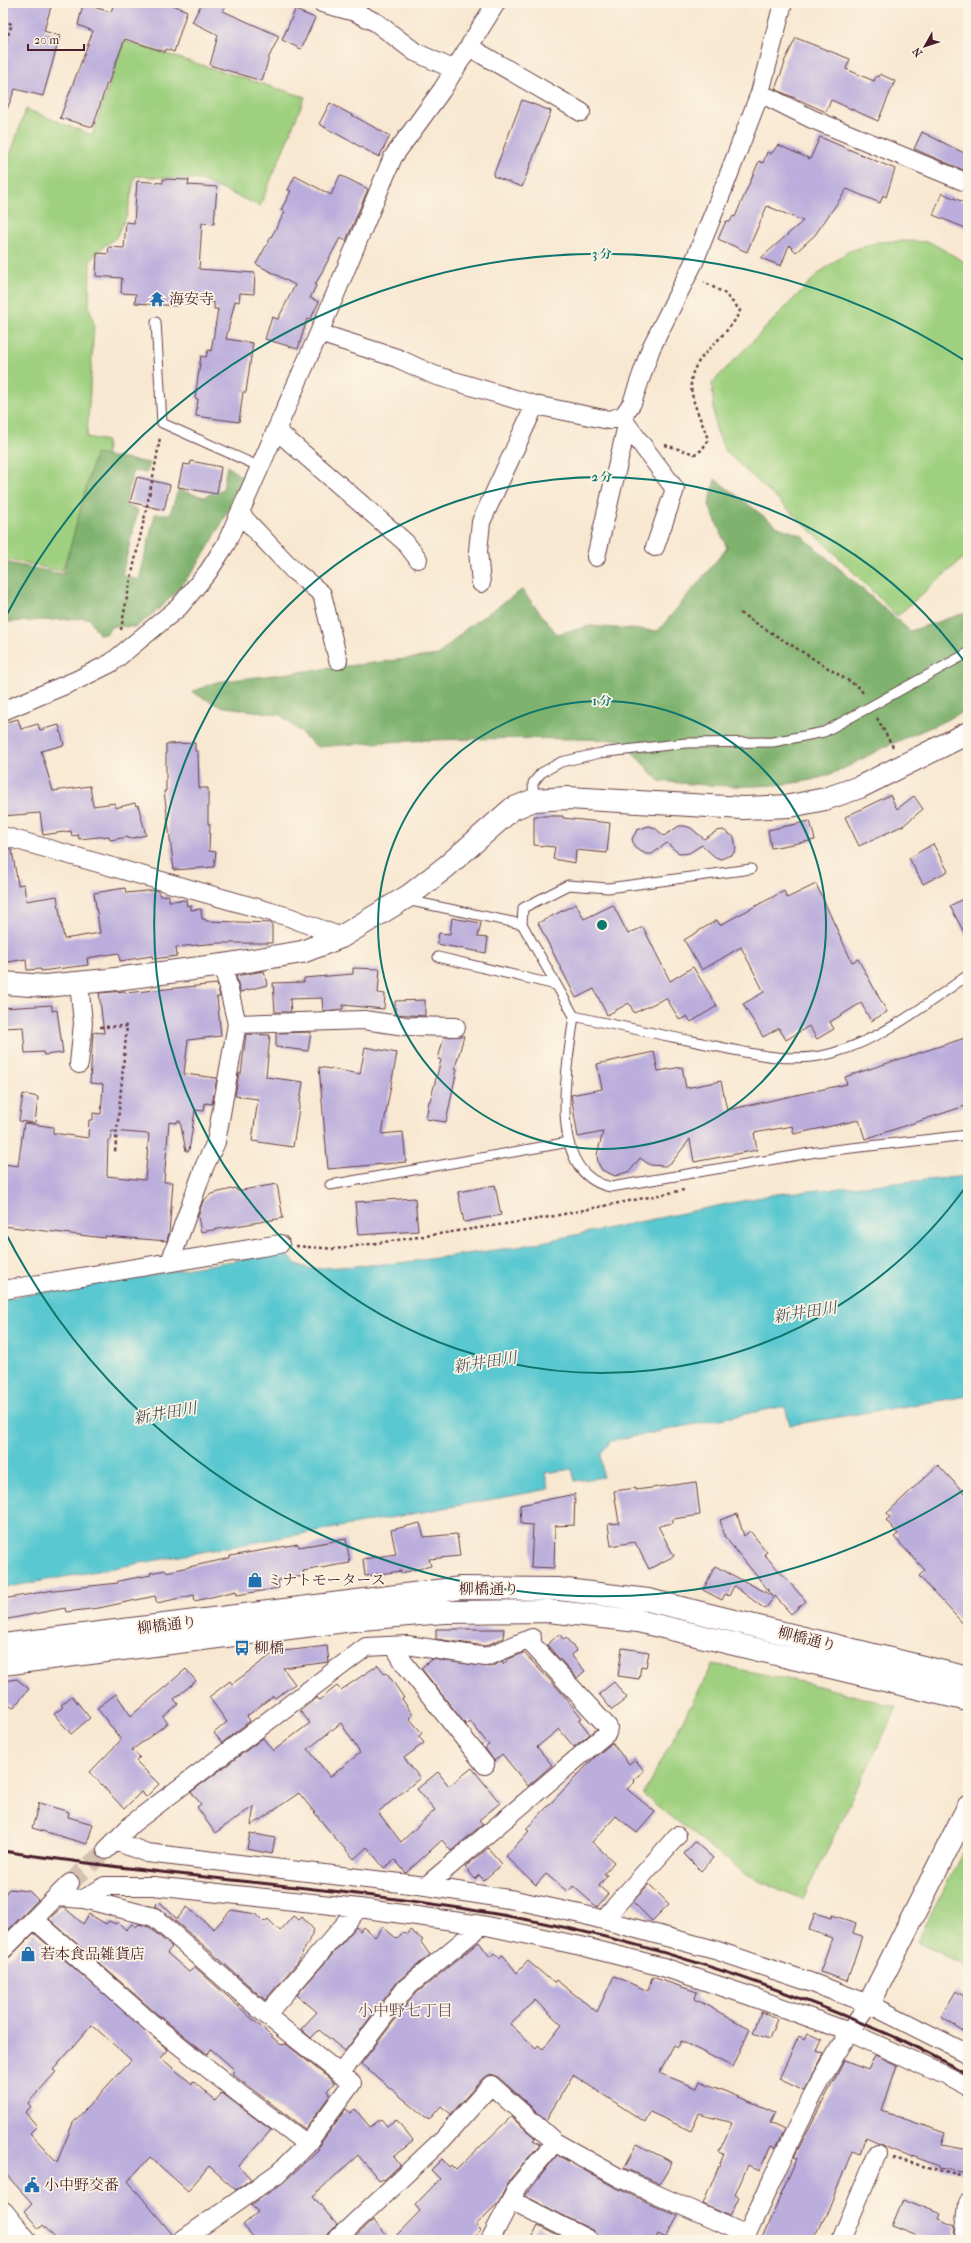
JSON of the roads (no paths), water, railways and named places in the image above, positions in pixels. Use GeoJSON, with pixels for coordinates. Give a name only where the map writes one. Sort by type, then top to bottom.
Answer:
{"type":"FeatureCollection","features":[{"type":"Feature","properties":{"kind":"street"},"geometry":{"type":"LineString","coordinates":[[322,3],[360,14],[377,23],[415,52],[455,70]]}},
{"type":"Feature","properties":{"kind":"street"},"geometry":{"type":"LineString","coordinates":[[3,710],[77,680],[112,663],[179,607],[199,583],[226,544],[240,514],[319,334],[393,157],[455,70],[496,3]]}},
{"type":"Feature","properties":{"kind":"street"},"geometry":{"type":"LineString","coordinates":[[596,557],[625,421],[651,348],[688,273],[724,187],[760,93],[783,3]]}},
{"type":"Feature","properties":{"kind":"street"},"geometry":{"type":"LineString","coordinates":[[469,47],[582,112]]}},
{"type":"Feature","properties":{"kind":"street"},"geometry":{"type":"LineString","coordinates":[[760,93],[812,119],[968,183]]}},
{"type":"Feature","properties":{"kind":"street"},"geometry":{"type":"LineString","coordinates":[[319,334],[397,358],[434,375],[535,405],[609,420],[625,421]]}},
{"type":"Feature","properties":{"kind":"street"},"geometry":{"type":"LineString","coordinates":[[481,584],[478,551],[481,522],[535,405]]}},
{"type":"Feature","properties":{"kind":"street"},"geometry":{"type":"LineString","coordinates":[[625,421],[675,489],[655,547]]}},
{"type":"Feature","properties":{"kind":"street"},"geometry":{"type":"LineString","coordinates":[[276,430],[405,542],[418,559]]}},
{"type":"Feature","properties":{"kind":"street"},"geometry":{"type":"LineString","coordinates":[[240,514],[293,570],[322,594],[338,660]]}},
{"type":"Feature","properties":{"kind":"street"},"geometry":{"type":"LineString","coordinates":[[3,983],[45,986],[79,983],[223,965],[302,952],[341,937],[403,899],[447,866],[512,809],[534,800],[568,798],[744,808],[790,806],[825,799],[860,788],[904,767],[968,733]]}},
{"type":"Feature","properties":{"kind":"street"},"geometry":{"type":"LineString","coordinates":[[3,836],[289,917],[341,937]]}},
{"type":"Feature","properties":{"kind":"street"},"geometry":{"type":"LineString","coordinates":[[170,1262],[205,1165],[216,1142],[237,1024],[223,965]]}},
{"type":"Feature","properties":{"kind":"street"},"geometry":{"type":"LineString","coordinates":[[79,983],[82,1028],[79,1064]]}},
{"type":"Feature","properties":{"kind":"street"},"geometry":{"type":"LineString","coordinates":[[237,1024],[364,1020],[406,1026],[456,1027]]}},
{"type":"Feature","properties":{"kind":"street"},"geometry":{"type":"LineString","coordinates":[[3,1290],[280,1244]]}},
{"type":"Feature","properties":{"kind":"street","name":"柳橋通り"},"geometry":{"type":"LineString","coordinates":[[3,1664],[360,1609],[461,1588],[558,1590],[648,1600],[968,1678]]}},
{"type":"Feature","properties":{"kind":"street"},"geometry":{"type":"LineString","coordinates":[[360,1609],[366,1647]]}},
{"type":"Feature","properties":{"kind":"street","name":"柳橋通り"},"geometry":{"type":"LineString","coordinates":[[3,1645],[360,1609],[444,1612],[548,1611],[638,1621],[968,1700]]}},
{"type":"Feature","properties":{"kind":"street"},"geometry":{"type":"LineString","coordinates":[[426,1886],[607,1733],[608,1727],[530,1639],[486,1657],[407,1645],[366,1647],[133,1823],[110,1846],[147,1853],[426,1886],[514,1900],[603,1920],[714,1950],[807,1981],[869,2004],[968,2054]]}},
{"type":"Feature","properties":{"kind":"street"},"geometry":{"type":"LineString","coordinates":[[394,1646],[404,1663],[485,1765]]}},
{"type":"Feature","properties":{"kind":"street"},"geometry":{"type":"LineString","coordinates":[[336,2240],[442,2140],[491,2085],[555,2142],[618,2177],[745,2237],[799,2123],[849,2032],[869,2004],[968,1807]]}},
{"type":"Feature","properties":{"kind":"street"},"geometry":{"type":"LineString","coordinates":[[603,1920],[677,1836]]}},
{"type":"Feature","properties":{"kind":"street"},"geometry":{"type":"LineString","coordinates":[[3,1950],[70,1883]]}},
{"type":"Feature","properties":{"kind":"street"},"geometry":{"type":"LineString","coordinates":[[84,1899],[105,1886],[153,1886],[359,1908],[482,1925],[581,1946],[663,1967],[750,1996],[849,2032],[968,2087]]}},
{"type":"Feature","properties":{"kind":"street"},"geometry":{"type":"LineString","coordinates":[[56,1897],[84,1899],[154,1917],[266,2015],[352,2084],[307,2144],[278,2173],[182,2240]]}},
{"type":"Feature","properties":{"kind":"street"},"geometry":{"type":"LineString","coordinates":[[266,2015],[359,1908]]}},
{"type":"Feature","properties":{"kind":"street"},"geometry":{"type":"LineString","coordinates":[[34,1919],[150,2022],[241,2095],[307,2144]]}},
{"type":"Feature","properties":{"kind":"street"},"geometry":{"type":"LineString","coordinates":[[340,2074],[406,1988],[482,1925]]}},
{"type":"Feature","properties":{"kind":"street"},"geometry":{"type":"LineString","coordinates":[[490,2240],[519,2185],[555,2142]]}},
{"type":"Feature","properties":{"kind":"street"},"geometry":{"type":"LineString","coordinates":[[840,2240],[877,2154]]}},
{"type":"Feature","properties":{"kind":"street"},"geometry":{"type":"LineString","coordinates":[[511,2200],[589,2240]]}},
{"type":"Feature","properties":{"kind":"street"},"geometry":{"type":"LineString","coordinates":[[964,2240],[968,2203]]}},
{"type":"Feature","properties":{"kind":"street"},"geometry":{"type":"LineString","coordinates":[[3,2213],[25,2240]]}},
{"type":"Feature","properties":{"kind":"lane"},"geometry":{"type":"LineString","coordinates":[[156,322],[162,423],[260,467]]}},
{"type":"Feature","properties":{"kind":"lane"},"geometry":{"type":"LineString","coordinates":[[534,800],[533,783],[540,773],[560,762],[600,752],[686,744],[773,742],[824,732],[968,653]]}},
{"type":"Feature","properties":{"kind":"lane"},"geometry":{"type":"LineString","coordinates":[[751,869],[608,888],[568,885],[523,908],[522,924],[574,1016],[565,1081],[564,1128],[579,1168],[589,1179],[600,1185],[610,1187],[816,1152],[968,1135]]}},
{"type":"Feature","properties":{"kind":"lane"},"geometry":{"type":"LineString","coordinates":[[403,899],[522,924]]}},
{"type":"Feature","properties":{"kind":"lane"},"geometry":{"type":"LineString","coordinates":[[438,957],[556,985]]}},
{"type":"Feature","properties":{"kind":"lane"},"geometry":{"type":"LineString","coordinates":[[574,1016],[752,1054],[788,1058],[831,1054],[862,1043],[901,1021],[968,975]]}},
{"type":"Feature","properties":{"kind":"lane"},"geometry":{"type":"LineString","coordinates":[[330,1185],[569,1142]]}},
{"type":"Feature","properties":{"kind":"water","name":"新井田川"},"geometry":{"type":"Polygon","coordinates":[[[968,1176],[968,1396],[790,1425],[785,1407],[780,1407],[611,1441],[601,1453],[603,1477],[575,1481],[572,1469],[545,1473],[549,1489],[3,1588],[3,1299],[281,1253],[288,1255],[296,1264],[310,1269],[400,1263],[517,1247],[776,1194],[968,1176]]]}},
{"type":"Feature","properties":{"kind":"tunnel"},"geometry":{"type":"LineString","coordinates":[[70,1883],[106,1850]]}},
{"type":"Feature","properties":{"kind":"railway"},"geometry":{"type":"LineString","coordinates":[[3,1851],[125,1868],[308,1888],[429,1904],[540,1922],[590,1933],[690,1960],[788,1994],[836,2012],[894,2037],[968,2074]]}},
{"type":"Feature","properties":{"kind":"place","name":"海安寺"},"geometry":{"type":"Point","coordinates":[157,299]}},
{"type":"Feature","properties":{"kind":"place","name":"ミナトモータース"},"geometry":{"type":"Point","coordinates":[255,1580]}},
{"type":"Feature","properties":{"kind":"place","name":"柳橋"},"geometry":{"type":"Point","coordinates":[242,1648]}},
{"type":"Feature","properties":{"kind":"place","name":"若本食品雑貨店"},"geometry":{"type":"Point","coordinates":[28,1954]}},
{"type":"Feature","properties":{"kind":"place","name":"小中野交番"},"geometry":{"type":"Point","coordinates":[32,2185]}},
{"type":"Feature","properties":{"kind":"district","name":"小中野七丁目"},"geometry":{"type":"Point","coordinates":[405,2010]}}]}
